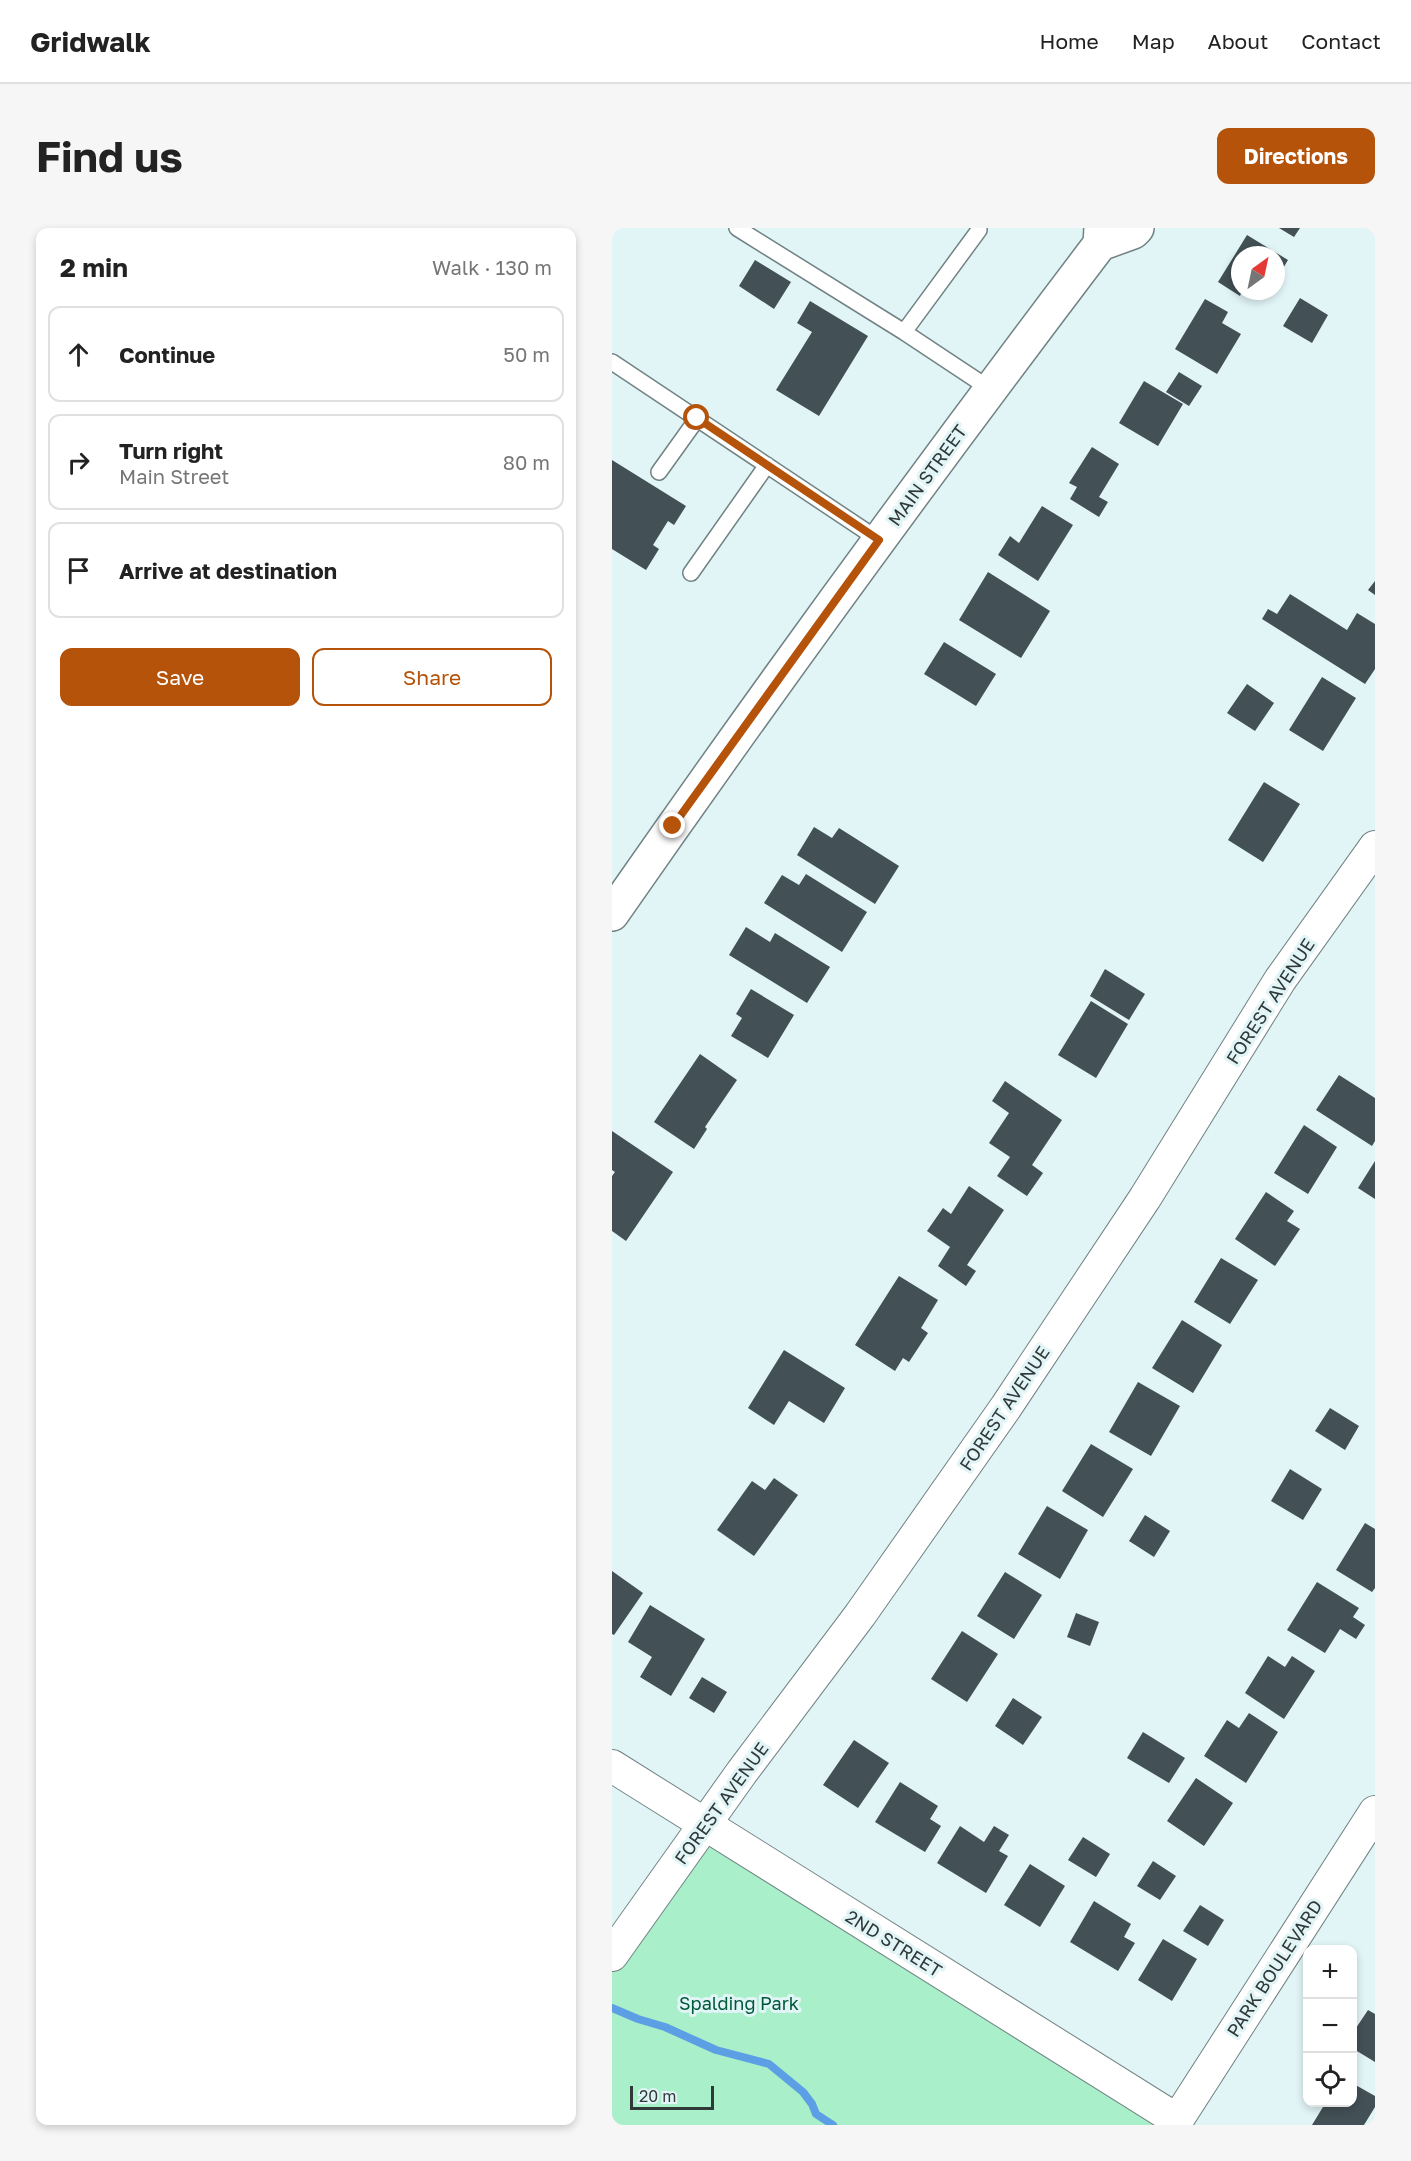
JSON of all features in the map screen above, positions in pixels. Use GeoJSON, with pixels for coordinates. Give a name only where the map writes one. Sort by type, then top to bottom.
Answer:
{"type":"FeatureCollection","features":[{"type":"Feature","properties":{"kind":"street","name":"MAIN STREET"},"geometry":{"type":"LineString","coordinates":[[612,914],[879,540],[1101,236],[1133,232],[1137,228]]}},
{"type":"Feature","properties":{"kind":"street","name":"FOREST AVENUE"},"geometry":{"type":"LineString","coordinates":[[612,1955],[742,1772],[860,1615],[1006,1407],[1144,1198],[1280,980],[1375,847]]}},
{"type":"Feature","properties":{"kind":"street","name":"2ND STREET"},"geometry":{"type":"LineString","coordinates":[[612,1766],[1175,2123]]}},
{"type":"Feature","properties":{"kind":"street","name":"PARK BOULEVARD"},"geometry":{"type":"LineString","coordinates":[[1175,2123],[1375,1812]]}},
{"type":"Feature","properties":{"kind":"lane"},"geometry":{"type":"LineString","coordinates":[[737,228],[904,332],[990,389]]}},
{"type":"Feature","properties":{"kind":"lane"},"geometry":{"type":"LineString","coordinates":[[904,332],[979,230]]}},
{"type":"Feature","properties":{"kind":"lane"},"geometry":{"type":"LineString","coordinates":[[612,363],[879,540]]}},
{"type":"Feature","properties":{"kind":"lane"},"geometry":{"type":"LineString","coordinates":[[659,472],[697,418]]}},
{"type":"Feature","properties":{"kind":"lane"},"geometry":{"type":"LineString","coordinates":[[691,573],[768,465]]}},
{"type":"Feature","properties":{"kind":"green space","name":"Spalding Park"},"geometry":{"type":"Polygon","coordinates":[[[705,1839],[1165,2125],[612,2125],[612,1973],[705,1839]]]}},
{"type":"Feature","properties":{"kind":"building"},"geometry":{"type":"Polygon","coordinates":[[[1279,228],[1300,228],[1294,237],[1279,228]]]}},
{"type":"Feature","properties":{"kind":"building"},"geometry":{"type":"Polygon","coordinates":[[[1247,235],[1265,246],[1240,246],[1247,235]]]}},
{"type":"Feature","properties":{"kind":"building"},"geometry":{"type":"Polygon","coordinates":[[[755,260],[791,282],[774,309],[739,286],[755,260]]]}},
{"type":"Feature","properties":{"kind":"building"},"geometry":{"type":"Polygon","coordinates":[[[1231,261],[1231,290],[1218,282],[1231,261]]]}},
{"type":"Feature","properties":{"kind":"building"},"geometry":{"type":"Polygon","coordinates":[[[1300,298],[1328,315],[1312,343],[1283,326],[1300,298]]]}},
{"type":"Feature","properties":{"kind":"building"},"geometry":{"type":"Polygon","coordinates":[[[1205,299],[1228,312],[1222,323],[1241,334],[1217,374],[1175,349],[1205,299]]]}},
{"type":"Feature","properties":{"kind":"building"},"geometry":{"type":"Polygon","coordinates":[[[810,301],[868,336],[819,416],[776,390],[812,332],[797,323],[810,301]]]}},
{"type":"Feature","properties":{"kind":"building"},"geometry":{"type":"Polygon","coordinates":[[[1179,372],[1202,386],[1189,406],[1166,392],[1179,372]]]}},
{"type":"Feature","properties":{"kind":"building"},"geometry":{"type":"Polygon","coordinates":[[[1144,381],[1183,404],[1158,446],[1119,423],[1144,381]]]}},
{"type":"Feature","properties":{"kind":"building"},"geometry":{"type":"Polygon","coordinates":[[[1092,447],[1119,464],[1099,497],[1108,502],[1099,517],[1070,499],[1077,487],[1069,483],[1092,447]]]}},
{"type":"Feature","properties":{"kind":"building"},"geometry":{"type":"Polygon","coordinates":[[[612,460],[686,506],[674,525],[668,521],[653,545],[659,549],[646,570],[612,549],[612,460]]]}},
{"type":"Feature","properties":{"kind":"building"},"geometry":{"type":"Polygon","coordinates":[[[1042,506],[1073,525],[1038,581],[998,555],[1010,536],[1019,543],[1042,506]]]}},
{"type":"Feature","properties":{"kind":"building"},"geometry":{"type":"Polygon","coordinates":[[[988,572],[1050,611],[1021,658],[959,620],[988,572]]]}},
{"type":"Feature","properties":{"kind":"building"},"geometry":{"type":"Polygon","coordinates":[[[1375,581],[1375,595],[1368,590],[1375,581]]]}},
{"type":"Feature","properties":{"kind":"building"},"geometry":{"type":"Polygon","coordinates":[[[1290,594],[1347,630],[1357,613],[1375,624],[1375,669],[1365,684],[1262,619],[1268,609],[1277,614],[1290,594]]]}},
{"type":"Feature","properties":{"kind":"building"},"geometry":{"type":"Polygon","coordinates":[[[944,642],[996,674],[976,706],[924,674],[944,642]]]}},
{"type":"Feature","properties":{"kind":"building"},"geometry":{"type":"Polygon","coordinates":[[[1322,677],[1356,698],[1323,751],[1289,730],[1322,677]]]}},
{"type":"Feature","properties":{"kind":"building"},"geometry":{"type":"Polygon","coordinates":[[[1247,684],[1274,703],[1255,731],[1227,713],[1247,684]]]}},
{"type":"Feature","properties":{"kind":"building"},"geometry":{"type":"Polygon","coordinates":[[[1264,782],[1300,804],[1263,862],[1228,840],[1264,782]]]}},
{"type":"Feature","properties":{"kind":"building"},"geometry":{"type":"Polygon","coordinates":[[[814,827],[832,838],[839,828],[899,866],[875,904],[797,855],[814,827]]]}},
{"type":"Feature","properties":{"kind":"building"},"geometry":{"type":"Polygon","coordinates":[[[806,874],[867,912],[842,952],[764,903],[782,875],[799,885],[806,874]]]}},
{"type":"Feature","properties":{"kind":"building"},"geometry":{"type":"Polygon","coordinates":[[[746,927],[770,942],[775,933],[830,967],[807,1003],[729,955],[746,927]]]}},
{"type":"Feature","properties":{"kind":"building"},"geometry":{"type":"Polygon","coordinates":[[[1105,969],[1145,994],[1129,1020],[1090,996],[1105,969]]]}},
{"type":"Feature","properties":{"kind":"building"},"geometry":{"type":"Polygon","coordinates":[[[751,989],[794,1015],[768,1058],[731,1036],[742,1018],[736,1014],[751,989]]]}},
{"type":"Feature","properties":{"kind":"building"},"geometry":{"type":"Polygon","coordinates":[[[1091,1001],[1128,1024],[1096,1078],[1058,1055],[1091,1001]]]}},
{"type":"Feature","properties":{"kind":"building"},"geometry":{"type":"Polygon","coordinates":[[[700,1054],[737,1080],[705,1127],[707,1129],[694,1149],[654,1122],[700,1054]]]}},
{"type":"Feature","properties":{"kind":"building"},"geometry":{"type":"Polygon","coordinates":[[[1339,1075],[1375,1098],[1375,1141],[1372,1146],[1316,1110],[1339,1075]]]}},
{"type":"Feature","properties":{"kind":"building"},"geometry":{"type":"Polygon","coordinates":[[[1005,1081],[1062,1120],[1032,1165],[1043,1173],[1027,1196],[997,1176],[1010,1157],[989,1143],[1009,1113],[992,1101],[1005,1081]]]}},
{"type":"Feature","properties":{"kind":"building"},"geometry":{"type":"Polygon","coordinates":[[[1304,1125],[1337,1147],[1308,1194],[1274,1173],[1304,1125]]]}},
{"type":"Feature","properties":{"kind":"building"},"geometry":{"type":"Polygon","coordinates":[[[612,1131],[673,1172],[626,1241],[612,1231],[612,1176],[615,1172],[612,1170],[612,1131]]]}},
{"type":"Feature","properties":{"kind":"building"},"geometry":{"type":"Polygon","coordinates":[[[1375,1161],[1375,1199],[1358,1188],[1375,1161]]]}},
{"type":"Feature","properties":{"kind":"building"},"geometry":{"type":"Polygon","coordinates":[[[969,1186],[1004,1210],[967,1265],[976,1271],[966,1286],[938,1266],[950,1247],[927,1231],[943,1208],[951,1214],[969,1186]]]}},
{"type":"Feature","properties":{"kind":"building"},"geometry":{"type":"Polygon","coordinates":[[[1266,1192],[1294,1211],[1287,1221],[1300,1229],[1275,1266],[1235,1239],[1266,1192]]]}},
{"type":"Feature","properties":{"kind":"building"},"geometry":{"type":"Polygon","coordinates":[[[1221,1258],[1258,1280],[1230,1324],[1194,1302],[1221,1258]]]}},
{"type":"Feature","properties":{"kind":"building"},"geometry":{"type":"Polygon","coordinates":[[[899,1276],[938,1300],[921,1328],[928,1333],[909,1362],[903,1358],[895,1371],[855,1345],[899,1276]]]}},
{"type":"Feature","properties":{"kind":"building"},"geometry":{"type":"Polygon","coordinates":[[[1182,1320],[1222,1345],[1193,1393],[1152,1368],[1182,1320]]]}},
{"type":"Feature","properties":{"kind":"building"},"geometry":{"type":"Polygon","coordinates":[[[784,1350],[845,1388],[824,1423],[789,1401],[774,1425],[748,1408],[784,1350]]]}},
{"type":"Feature","properties":{"kind":"building"},"geometry":{"type":"Polygon","coordinates":[[[1138,1382],[1180,1406],[1151,1456],[1109,1432],[1138,1382]]]}},
{"type":"Feature","properties":{"kind":"building"},"geometry":{"type":"Polygon","coordinates":[[[1330,1408],[1359,1426],[1345,1450],[1315,1431],[1330,1408]]]}},
{"type":"Feature","properties":{"kind":"building"},"geometry":{"type":"Polygon","coordinates":[[[1091,1444],[1133,1469],[1103,1517],[1062,1491],[1091,1444]]]}},
{"type":"Feature","properties":{"kind":"building"},"geometry":{"type":"Polygon","coordinates":[[[1290,1469],[1322,1489],[1303,1520],[1271,1501],[1290,1469]]]}},
{"type":"Feature","properties":{"kind":"building"},"geometry":{"type":"Polygon","coordinates":[[[774,1478],[798,1495],[754,1556],[717,1530],[752,1481],[765,1490],[774,1478]]]}},
{"type":"Feature","properties":{"kind":"building"},"geometry":{"type":"Polygon","coordinates":[[[1047,1506],[1088,1530],[1060,1579],[1018,1554],[1047,1506]]]}},
{"type":"Feature","properties":{"kind":"building"},"geometry":{"type":"Polygon","coordinates":[[[1145,1515],[1170,1531],[1154,1557],[1129,1541],[1145,1515]]]}},
{"type":"Feature","properties":{"kind":"building"},"geometry":{"type":"Polygon","coordinates":[[[1365,1523],[1375,1529],[1375,1588],[1372,1592],[1336,1570],[1365,1523]]]}},
{"type":"Feature","properties":{"kind":"building"},"geometry":{"type":"Polygon","coordinates":[[[612,1571],[643,1593],[614,1635],[612,1634],[612,1571]]]}},
{"type":"Feature","properties":{"kind":"building"},"geometry":{"type":"Polygon","coordinates":[[[1005,1572],[1042,1595],[1014,1639],[977,1616],[1005,1572]]]}},
{"type":"Feature","properties":{"kind":"building"},"geometry":{"type":"Polygon","coordinates":[[[1317,1582],[1359,1608],[1353,1617],[1365,1625],[1356,1639],[1340,1629],[1325,1653],[1287,1630],[1317,1582]]]}},
{"type":"Feature","properties":{"kind":"building"},"geometry":{"type":"Polygon","coordinates":[[[650,1605],[705,1639],[671,1696],[640,1677],[652,1657],[628,1642],[650,1605]]]}},
{"type":"Feature","properties":{"kind":"building"},"geometry":{"type":"Polygon","coordinates":[[[1076,1613],[1099,1622],[1090,1646],[1067,1637],[1076,1613]]]}},
{"type":"Feature","properties":{"kind":"building"},"geometry":{"type":"Polygon","coordinates":[[[962,1631],[998,1654],[967,1702],[931,1679],[962,1631]]]}},
{"type":"Feature","properties":{"kind":"building"},"geometry":{"type":"Polygon","coordinates":[[[1268,1656],[1285,1667],[1292,1656],[1315,1671],[1284,1719],[1245,1693],[1268,1656]]]}},
{"type":"Feature","properties":{"kind":"building"},"geometry":{"type":"Polygon","coordinates":[[[702,1677],[727,1692],[714,1713],[689,1698],[702,1677]]]}},
{"type":"Feature","properties":{"kind":"building"},"geometry":{"type":"Polygon","coordinates":[[[1013,1698],[1042,1717],[1023,1745],[995,1726],[1013,1698]]]}},
{"type":"Feature","properties":{"kind":"building"},"geometry":{"type":"Polygon","coordinates":[[[1249,1713],[1278,1732],[1246,1783],[1204,1756],[1227,1720],[1239,1728],[1249,1713]]]}},
{"type":"Feature","properties":{"kind":"building"},"geometry":{"type":"Polygon","coordinates":[[[1143,1732],[1185,1758],[1169,1783],[1127,1758],[1143,1732]]]}},
{"type":"Feature","properties":{"kind":"building"},"geometry":{"type":"Polygon","coordinates":[[[854,1740],[889,1763],[858,1808],[823,1785],[854,1740]]]}},
{"type":"Feature","properties":{"kind":"building"},"geometry":{"type":"Polygon","coordinates":[[[1196,1778],[1233,1803],[1204,1846],[1167,1821],[1196,1778]]]}},
{"type":"Feature","properties":{"kind":"building"},"geometry":{"type":"Polygon","coordinates":[[[900,1782],[938,1806],[930,1819],[941,1826],[925,1852],[875,1822],[900,1782]]]}},
{"type":"Feature","properties":{"kind":"building"},"geometry":{"type":"Polygon","coordinates":[[[960,1826],[984,1842],[994,1826],[1009,1835],[999,1851],[1008,1856],[986,1893],[937,1863],[960,1826]]]}},
{"type":"Feature","properties":{"kind":"building"},"geometry":{"type":"Polygon","coordinates":[[[1083,1837],[1110,1854],[1096,1877],[1068,1860],[1083,1837]]]}},
{"type":"Feature","properties":{"kind":"building"},"geometry":{"type":"Polygon","coordinates":[[[1153,1861],[1176,1876],[1160,1900],[1137,1886],[1153,1861]]]}},
{"type":"Feature","properties":{"kind":"building"},"geometry":{"type":"Polygon","coordinates":[[[1030,1864],[1065,1886],[1040,1927],[1004,1905],[1030,1864]]]}},
{"type":"Feature","properties":{"kind":"building"},"geometry":{"type":"Polygon","coordinates":[[[1094,1901],[1131,1924],[1124,1937],[1135,1943],[1118,1971],[1070,1942],[1094,1901]]]}},
{"type":"Feature","properties":{"kind":"building"},"geometry":{"type":"Polygon","coordinates":[[[1200,1905],[1224,1920],[1208,1946],[1183,1931],[1200,1905]]]}},
{"type":"Feature","properties":{"kind":"building"},"geometry":{"type":"Polygon","coordinates":[[[1163,1939],[1197,1959],[1172,2001],[1138,1980],[1163,1939]]]}},
{"type":"Feature","properties":{"kind":"building"},"geometry":{"type":"Polygon","coordinates":[[[1368,2010],[1375,2014],[1375,2062],[1357,2051],[1357,2026],[1368,2010]]]}},
{"type":"Feature","properties":{"kind":"building"},"geometry":{"type":"Polygon","coordinates":[[[1357,2086],[1375,2096],[1375,2107],[1364,2125],[1312,2125],[1323,2107],[1357,2107],[1357,2086]]]}},
{"type":"Feature","properties":{"kind":"waterway"},"geometry":{"type":"LineString","coordinates":[[612,2008],[665,2027],[716,2050],[769,2064],[803,2092],[816,2114],[833,2125]]}},
{"type":"Feature","properties":{"kind":"route"},"geometry":{"type":"LineString","coordinates":[[673,826],[879,540],[697,418]]}}]}
